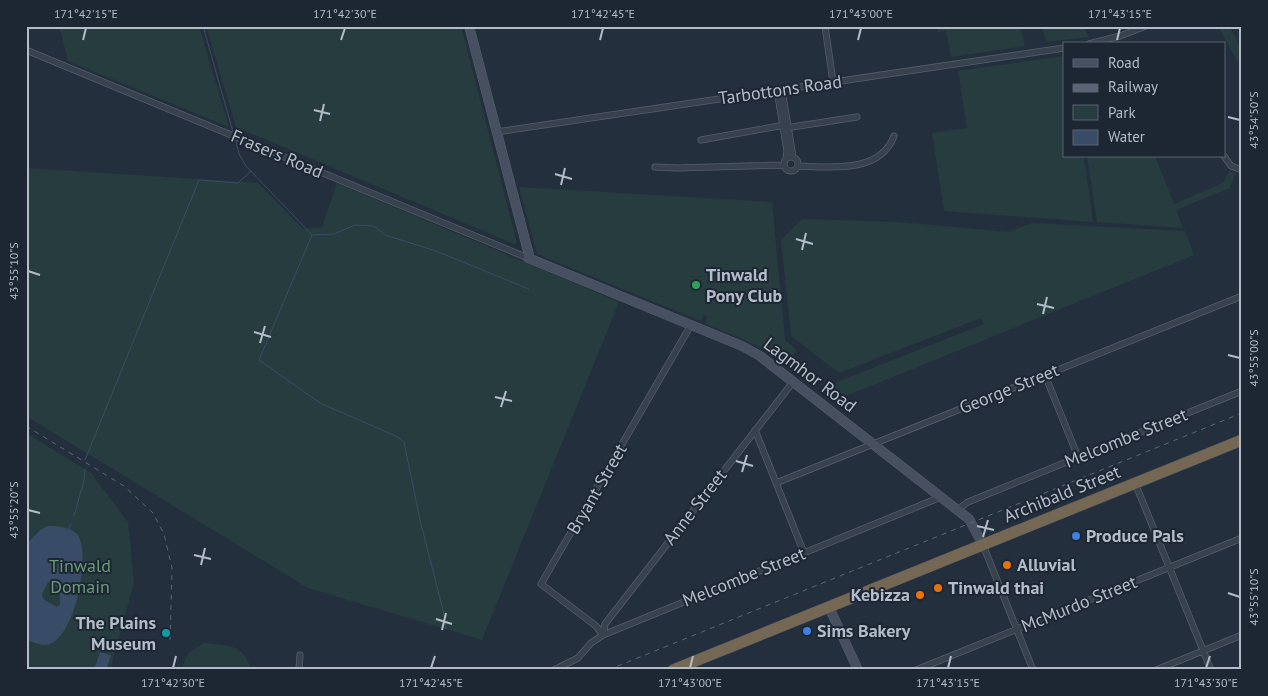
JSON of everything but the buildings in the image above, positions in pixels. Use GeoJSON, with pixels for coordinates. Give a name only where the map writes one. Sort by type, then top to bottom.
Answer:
{"type":"FeatureCollection","features":[{"type":"Feature","properties":{"kind":"highway","name":"Archibald Street"},"geometry":{"type":"LineString","coordinates":[[676,669],[1242,440]]}},
{"type":"Feature","properties":{"kind":"street"},"geometry":{"type":"LineString","coordinates":[[469,26],[529,255],[528,258]]}},
{"type":"Feature","properties":{"kind":"street"},"geometry":{"type":"LineString","coordinates":[[825,26],[833,82]]}},
{"type":"Feature","properties":{"kind":"street"},"geometry":{"type":"LineString","coordinates":[[1097,42],[1146,26]]}},
{"type":"Feature","properties":{"kind":"street","name":"Tarbottons Road"},"geometry":{"type":"LineString","coordinates":[[496,132],[1063,48]]}},
{"type":"Feature","properties":{"kind":"street","name":"Frasers Road"},"geometry":{"type":"LineString","coordinates":[[26,50],[528,258]]}},
{"type":"Feature","properties":{"kind":"street"},"geometry":{"type":"LineString","coordinates":[[780,90],[793,157],[797,160],[798,166]]}},
{"type":"Feature","properties":{"kind":"street"},"geometry":{"type":"LineString","coordinates":[[701,140],[858,117]]}},
{"type":"Feature","properties":{"kind":"street"},"geometry":{"type":"LineString","coordinates":[[786,127],[785,162],[791,171],[798,166],[835,167],[858,165],[887,149],[894,136]]}},
{"type":"Feature","properties":{"kind":"street"},"geometry":{"type":"LineString","coordinates":[[655,166],[677,168],[785,162],[793,157]]}},
{"type":"Feature","properties":{"kind":"street"},"geometry":{"type":"LineString","coordinates":[[1225,158],[1231,166],[1242,170]]}},
{"type":"Feature","properties":{"kind":"street","name":"Lagmhor Road"},"geometry":{"type":"LineString","coordinates":[[528,258],[751,351],[772,364],[969,519],[983,545]]}},
{"type":"Feature","properties":{"kind":"street","name":"George Street"},"geometry":{"type":"LineString","coordinates":[[776,483],[1242,296]]}},
{"type":"Feature","properties":{"kind":"street","name":"Bryant Street"},"geometry":{"type":"LineString","coordinates":[[603,635],[596,626],[541,584],[691,326]]}},
{"type":"Feature","properties":{"kind":"street"},"geometry":{"type":"LineString","coordinates":[[1045,375],[1078,457]]}},
{"type":"Feature","properties":{"kind":"street","name":"Anne Street"},"geometry":{"type":"LineString","coordinates":[[603,635],[605,624],[793,382]]}},
{"type":"Feature","properties":{"kind":"street","name":"Melcombe Street"},"geometry":{"type":"LineString","coordinates":[[957,510],[968,502],[1242,391]]}},
{"type":"Feature","properties":{"kind":"street"},"geometry":{"type":"LineString","coordinates":[[755,430],[804,553]]}},
{"type":"Feature","properties":{"kind":"street"},"geometry":{"type":"LineString","coordinates":[[1135,483],[1211,670]]}},
{"type":"Feature","properties":{"kind":"street","name":"Melcombe Street"},"geometry":{"type":"LineString","coordinates":[[554,670],[578,658],[591,643],[603,635],[941,497]]}},
{"type":"Feature","properties":{"kind":"street","name":"McMurdo Street"},"geometry":{"type":"LineString","coordinates":[[916,670],[1242,538]]}},
{"type":"Feature","properties":{"kind":"street"},"geometry":{"type":"LineString","coordinates":[[983,545],[1033,670]]}},
{"type":"Feature","properties":{"kind":"street"},"geometry":{"type":"LineString","coordinates":[[829,607],[858,670]]}},
{"type":"Feature","properties":{"kind":"street"},"geometry":{"type":"LineString","coordinates":[[1156,670],[1242,635]]}},
{"type":"Feature","properties":{"kind":"street"},"geometry":{"type":"LineString","coordinates":[[299,670],[300,655]]}},
{"type":"Feature","properties":{"kind":"green space"},"geometry":{"type":"Polygon","coordinates":[[[59,26],[199,26],[229,127],[68,61],[59,26]]]}},
{"type":"Feature","properties":{"kind":"green space"},"geometry":{"type":"Polygon","coordinates":[[[206,26],[461,26],[517,243],[514,244],[236,127],[206,26]]]}},
{"type":"Feature","properties":{"kind":"green space"},"geometry":{"type":"Polygon","coordinates":[[[937,26],[1020,26],[1025,46],[951,57],[946,31],[937,32],[937,26]]]}},
{"type":"Feature","properties":{"kind":"green space"},"geometry":{"type":"Polygon","coordinates":[[[1042,26],[1084,26],[1089,37],[1046,42],[1042,26]]]}},
{"type":"Feature","properties":{"kind":"green space"},"geometry":{"type":"Polygon","coordinates":[[[1218,26],[1229,26],[1242,50],[1242,64],[1239,65],[1218,26]]]}},
{"type":"Feature","properties":{"kind":"green space"},"geometry":{"type":"Polygon","coordinates":[[[1063,56],[1063,158],[1084,158],[1093,222],[944,211],[932,133],[967,128],[958,71],[1063,56]]]}},
{"type":"Feature","properties":{"kind":"green space"},"geometry":{"type":"Polygon","coordinates":[[[1087,158],[1156,158],[1174,204],[1223,183],[1230,170],[1235,174],[1230,188],[1176,210],[1183,228],[1097,222],[1087,158]]]}},
{"type":"Feature","properties":{"kind":"green space"},"geometry":{"type":"Polygon","coordinates":[[[26,168],[258,183],[303,229],[322,227],[337,183],[619,302],[482,640],[308,588],[26,416],[26,168]]]}},
{"type":"Feature","properties":{"kind":"green space","name":"Tinwald Pony Club"},"geometry":{"type":"Polygon","coordinates":[[[519,187],[772,202],[785,340],[797,350],[786,365],[756,345],[706,324],[707,316],[704,315],[701,321],[537,254],[519,187]]]}},
{"type":"Feature","properties":{"kind":"green space"},"geometry":{"type":"Polygon","coordinates":[[[802,219],[898,222],[1009,232],[1032,223],[1185,231],[1194,255],[836,400],[827,394],[837,382],[984,324],[981,318],[839,373],[791,336],[781,240],[802,219]]]}},
{"type":"Feature","properties":{"kind":"green space","name":"Tinwald Domain"},"geometry":{"type":"Polygon","coordinates":[[[26,433],[91,473],[128,522],[134,583],[110,670],[26,670],[26,433]]]}},
{"type":"Feature","properties":{"kind":"green space"},"geometry":{"type":"Polygon","coordinates":[[[204,643],[234,648],[244,655],[251,670],[181,670],[188,653],[204,643]]]}},
{"type":"Feature","properties":{"kind":"water"},"geometry":{"type":"Polygon","coordinates":[[[52,526],[71,530],[77,534],[83,558],[78,596],[72,614],[65,630],[56,641],[45,645],[26,640],[26,545],[40,530],[52,526]],[[48,582],[42,594],[43,599],[57,607],[60,604],[60,589],[48,582]]]}},
{"type":"Feature","properties":{"kind":"water"},"geometry":{"type":"Polygon","coordinates":[[[100,652],[111,655],[106,670],[94,670],[100,652]]]}},
{"type":"Feature","properties":{"kind":"waterway"},"geometry":{"type":"LineString","coordinates":[[203,26],[233,132]]}},
{"type":"Feature","properties":{"kind":"waterway"},"geometry":{"type":"LineString","coordinates":[[236,142],[239,154],[246,166],[312,235],[259,360],[320,403],[398,437],[404,442],[446,629]]}},
{"type":"Feature","properties":{"kind":"waterway"},"geometry":{"type":"LineString","coordinates":[[85,460],[199,180],[238,183],[251,171]]}},
{"type":"Feature","properties":{"kind":"waterway"},"geometry":{"type":"LineString","coordinates":[[313,235],[334,234],[355,225],[374,226],[385,235],[436,251],[529,289]]}},
{"type":"Feature","properties":{"kind":"waterway"},"geometry":{"type":"LineString","coordinates":[[74,516],[84,480],[85,469]]}},
{"type":"Feature","properties":{"kind":"waterway"},"geometry":{"type":"LineString","coordinates":[[69,529],[71,524]]}},
{"type":"Feature","properties":{"kind":"railway"},"geometry":{"type":"LineString","coordinates":[[608,670],[1242,413]]}},
{"type":"Feature","properties":{"kind":"railway"},"geometry":{"type":"LineString","coordinates":[[26,426],[124,486],[153,513],[164,534],[172,568],[170,643]]}},
{"type":"Feature","properties":{"kind":"place","name":"Tinwald Pony Club"},"geometry":{"type":"Point","coordinates":[696,285]}},
{"type":"Feature","properties":{"kind":"place","name":"Produce Pals"},"geometry":{"type":"Point","coordinates":[1076,536]}},
{"type":"Feature","properties":{"kind":"place","name":"Alluvial"},"geometry":{"type":"Point","coordinates":[1007,565]}},
{"type":"Feature","properties":{"kind":"place","name":"Tinwald thai"},"geometry":{"type":"Point","coordinates":[938,588]}},
{"type":"Feature","properties":{"kind":"place","name":"Kebizza"},"geometry":{"type":"Point","coordinates":[920,595]}},
{"type":"Feature","properties":{"kind":"place","name":"Sims Bakery"},"geometry":{"type":"Point","coordinates":[807,631]}},
{"type":"Feature","properties":{"kind":"place","name":"The Plains Museum"},"geometry":{"type":"Point","coordinates":[166,633]}}]}
